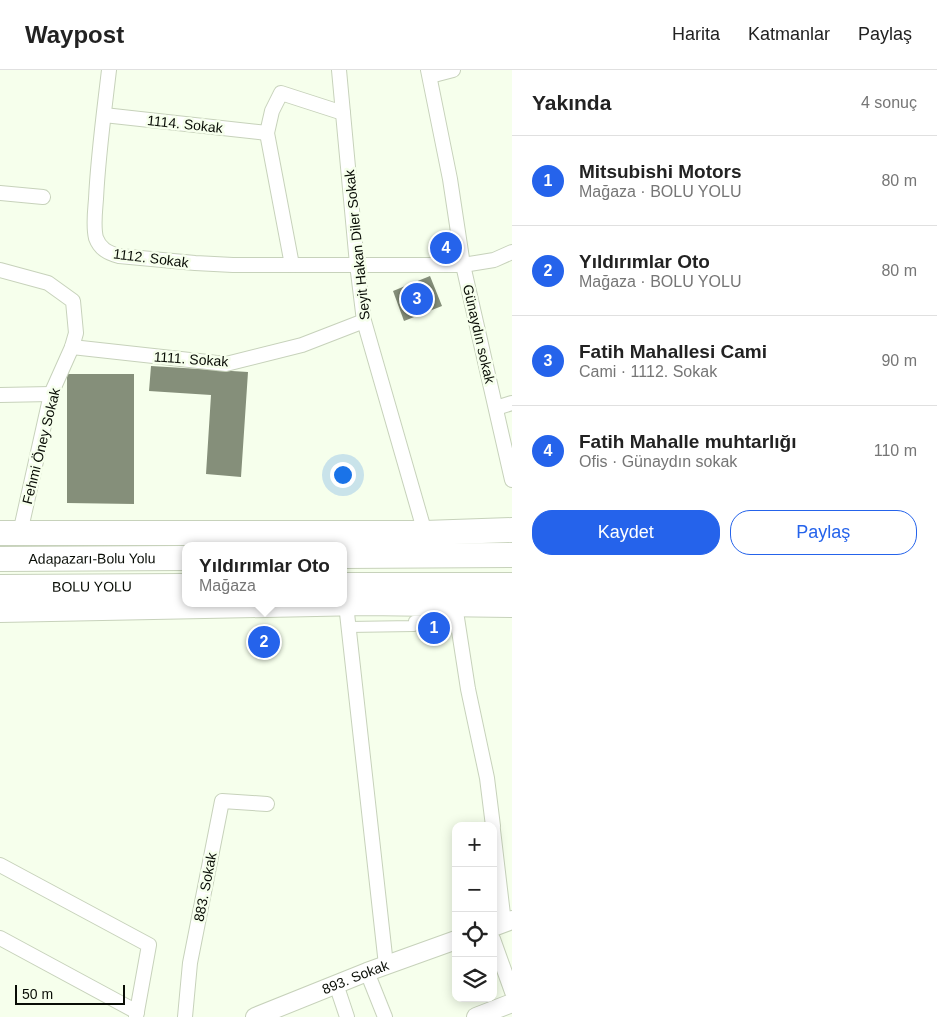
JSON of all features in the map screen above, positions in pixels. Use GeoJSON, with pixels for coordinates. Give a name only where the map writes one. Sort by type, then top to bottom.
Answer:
{"type":"FeatureCollection","features":[{"type":"Feature","properties":{"kind":"highway"},"geometry":{"type":"LineString","coordinates":[[10,533],[425,533],[512,530]]}},
{"type":"Feature","properties":{"kind":"highway"},"geometry":{"type":"LineString","coordinates":[[464,532],[512,535]]}},
{"type":"Feature","properties":{"kind":"highway"},"geometry":{"type":"LineString","coordinates":[[347,556],[512,555]]}},
{"type":"Feature","properties":{"kind":"highway","name":"Adapazarı-Bolu Yolu"},"geometry":{"type":"LineString","coordinates":[[0,559],[182,558]]}},
{"type":"Feature","properties":{"kind":"highway"},"geometry":{"type":"LineString","coordinates":[[347,605],[512,585]]}},
{"type":"Feature","properties":{"kind":"highway","name":"BOLU YOLU"},"geometry":{"type":"LineString","coordinates":[[0,587],[182,586]]}},
{"type":"Feature","properties":{"kind":"highway"},"geometry":{"type":"LineString","coordinates":[[457,613],[512,599]]}},
{"type":"Feature","properties":{"kind":"highway"},"geometry":{"type":"LineString","coordinates":[[347,605],[457,613],[512,605]]}},
{"type":"Feature","properties":{"kind":"highway"},"geometry":{"type":"LineString","coordinates":[[0,610],[207,607]]}},
{"type":"Feature","properties":{"kind":"street","name":"1112. Sokak"},"geometry":{"type":"LineString","coordinates":[[109,70],[94,225],[96,238],[108,253],[119,256],[195,263],[463,265],[494,260],[512,252]]}},
{"type":"Feature","properties":{"kind":"street","name":"Seyit Hakan Diler Sokak"},"geometry":{"type":"LineString","coordinates":[[339,70],[364,322],[425,533]]}},
{"type":"Feature","properties":{"kind":"street"},"geometry":{"type":"LineString","coordinates":[[429,73],[452,70]]}},
{"type":"Feature","properties":{"kind":"street","name":"Günaydın sokak"},"geometry":{"type":"LineString","coordinates":[[429,73],[450,179],[463,265],[512,480]]}},
{"type":"Feature","properties":{"kind":"street"},"geometry":{"type":"LineString","coordinates":[[292,265],[267,133],[272,111],[281,93],[343,113]]}},
{"type":"Feature","properties":{"kind":"street","name":"1114. Sokak"},"geometry":{"type":"LineString","coordinates":[[104,115],[267,133]]}},
{"type":"Feature","properties":{"kind":"street"},"geometry":{"type":"LineString","coordinates":[[0,193],[43,196]]}},
{"type":"Feature","properties":{"kind":"street","name":"Fehmi Öney Sokak"},"geometry":{"type":"LineString","coordinates":[[0,270],[48,283],[73,302],[76,333],[72,347],[51,394],[10,533]]}},
{"type":"Feature","properties":{"kind":"street","name":"1111. Sokak"},"geometry":{"type":"LineString","coordinates":[[72,347],[226,364],[302,345],[364,322]]}},
{"type":"Feature","properties":{"kind":"street"},"geometry":{"type":"LineString","coordinates":[[0,395],[51,394]]}},
{"type":"Feature","properties":{"kind":"street"},"geometry":{"type":"LineString","coordinates":[[496,408],[512,403]]}},
{"type":"Feature","properties":{"kind":"street"},"geometry":{"type":"LineString","coordinates":[[345,607],[386,965]]}},
{"type":"Feature","properties":{"kind":"street"},"geometry":{"type":"LineString","coordinates":[[457,613],[468,689],[487,778],[492,822]]}},
{"type":"Feature","properties":{"kind":"street","name":"883. Sokak"},"geometry":{"type":"LineString","coordinates":[[185,1017],[190,963],[222,801],[267,804]]}},
{"type":"Feature","properties":{"kind":"street"},"geometry":{"type":"LineString","coordinates":[[0,865],[149,945],[136,1014],[0,938]]}},
{"type":"Feature","properties":{"kind":"street"},"geometry":{"type":"LineString","coordinates":[[497,867],[503,923]]}},
{"type":"Feature","properties":{"kind":"street","name":"893. Sokak"},"geometry":{"type":"LineString","coordinates":[[255,1017],[367,972],[452,941]]}},
{"type":"Feature","properties":{"kind":"street"},"geometry":{"type":"LineString","coordinates":[[476,1017],[508,1004],[497,956]]}},
{"type":"Feature","properties":{"kind":"street"},"geometry":{"type":"LineString","coordinates":[[367,972],[385,1017]]}},
{"type":"Feature","properties":{"kind":"street"},"geometry":{"type":"LineString","coordinates":[[336,984],[347,1017]]}},
{"type":"Feature","properties":{"kind":"building"},"geometry":{"type":"Polygon","coordinates":[[[430,276],[442,306],[404,321],[393,291],[430,276]]]}},
{"type":"Feature","properties":{"kind":"building"},"geometry":{"type":"Polygon","coordinates":[[[151,366],[248,372],[241,477],[206,474],[211,395],[149,391],[151,366]]]}},
{"type":"Feature","properties":{"kind":"building"},"geometry":{"type":"Polygon","coordinates":[[[67,374],[134,374],[134,504],[67,503],[67,374]]]}},
{"type":"Feature","properties":{"kind":"place","name":"Fatih Mahalle muhtarlığı"},"geometry":{"type":"Point","coordinates":[446,248]}},
{"type":"Feature","properties":{"kind":"place","name":"Fatih Mahallesi Cami"},"geometry":{"type":"Point","coordinates":[417,299]}},
{"type":"Feature","properties":{"kind":"place","name":"Mitsubishi Motors"},"geometry":{"type":"Point","coordinates":[434,628]}},
{"type":"Feature","properties":{"kind":"place","name":"Yıldırımlar Oto"},"geometry":{"type":"Point","coordinates":[264,642]}}]}
